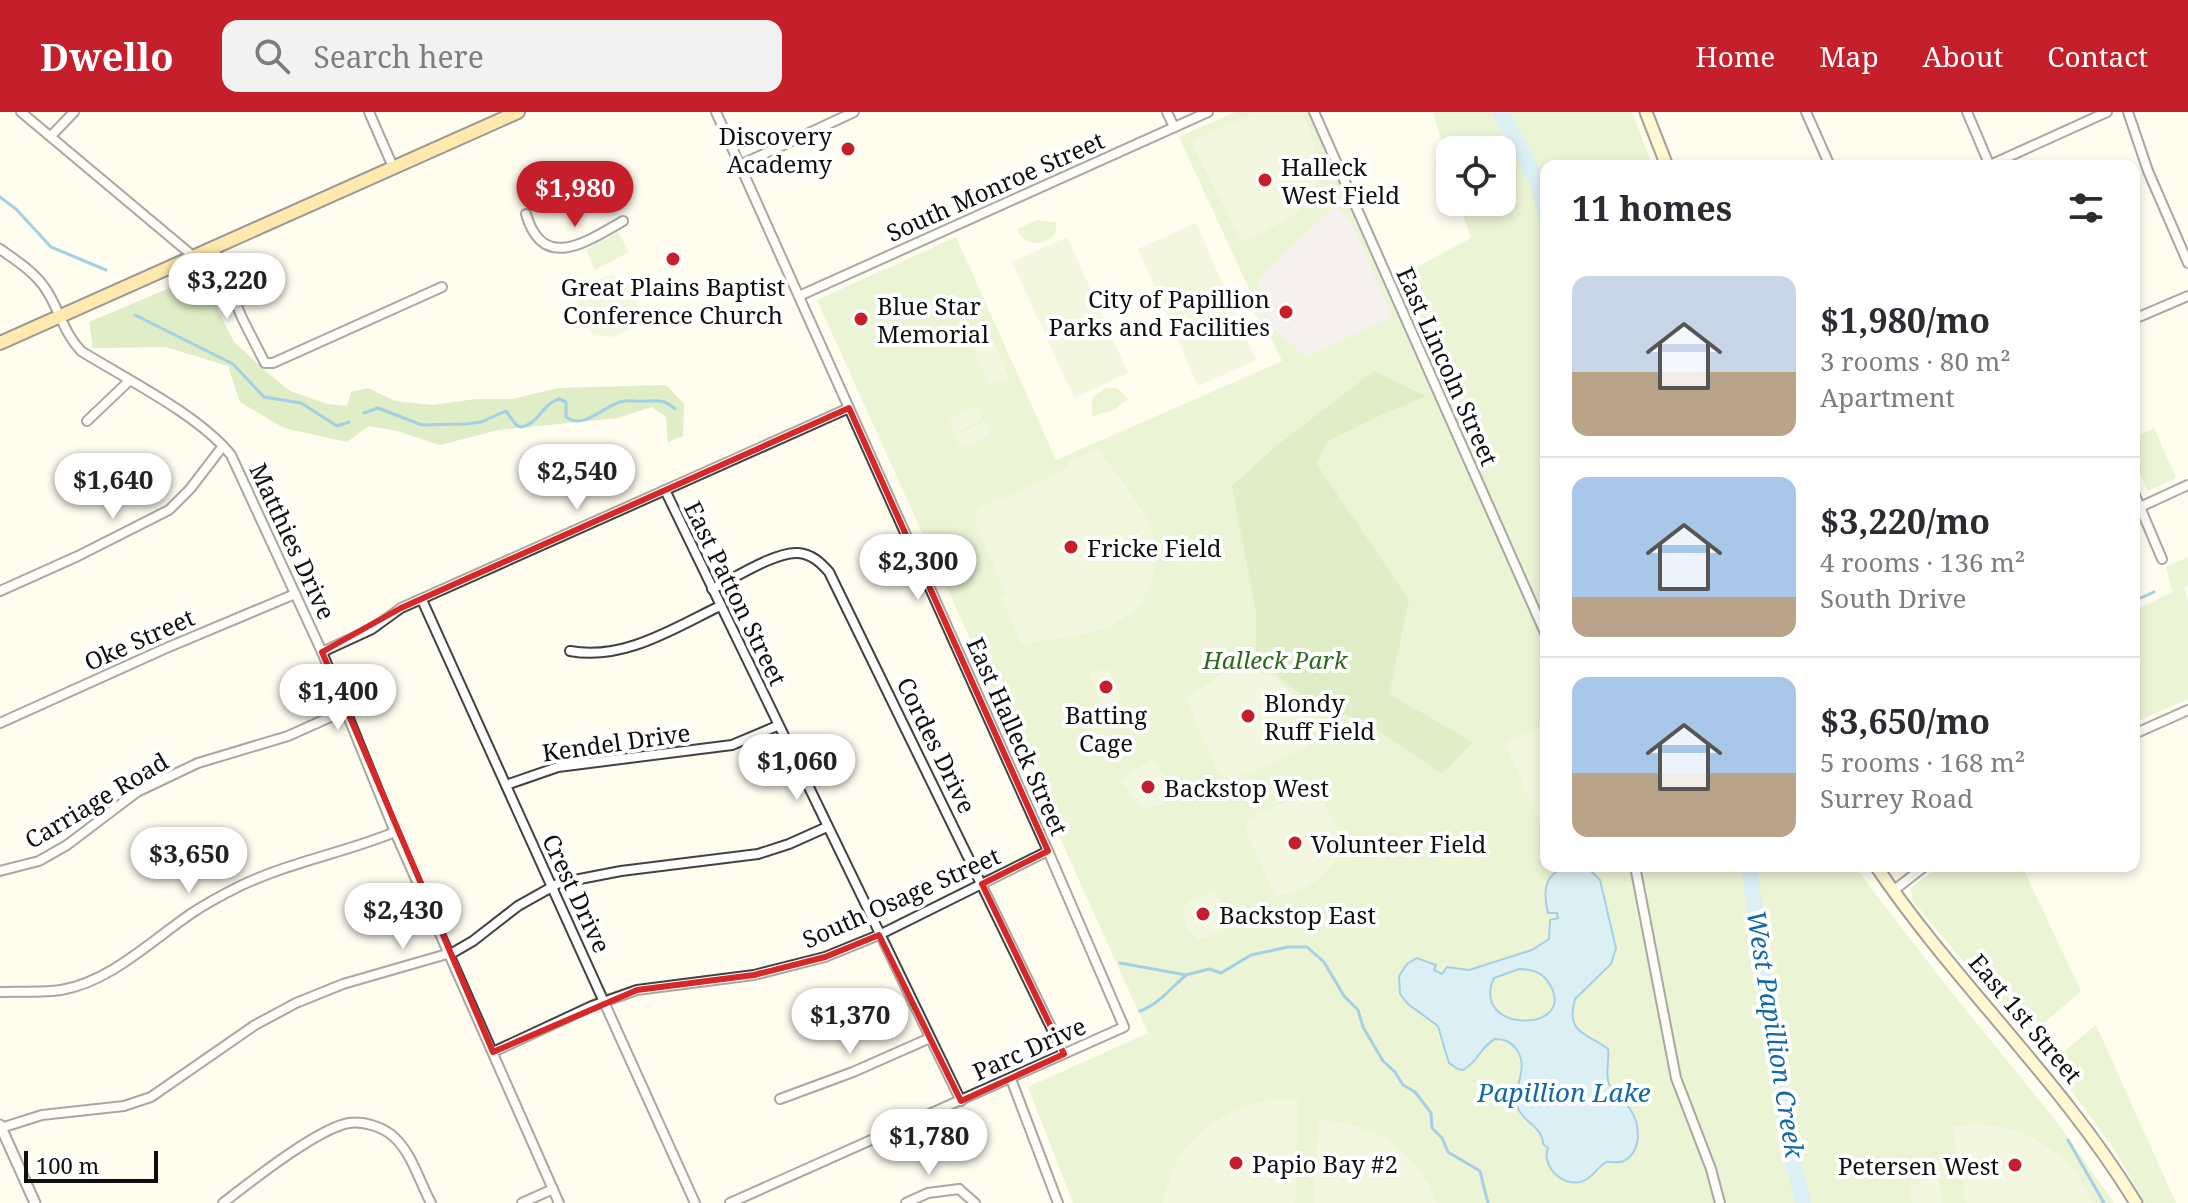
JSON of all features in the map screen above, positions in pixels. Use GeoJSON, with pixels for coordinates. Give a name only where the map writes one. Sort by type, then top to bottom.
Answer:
{"type":"FeatureCollection","features":[{"type":"Feature","properties":{"kind":"main road"},"geometry":{"type":"LineString","coordinates":[[0,343],[518,112]]}},
{"type":"Feature","properties":{"kind":"main road"},"geometry":{"type":"LineString","coordinates":[[1646,112],[1665,160]]}},
{"type":"Feature","properties":{"kind":"main road","name":"East 1st Street"},"geometry":{"type":"LineString","coordinates":[[1880,872],[2080,1118],[2136,1203]]}},
{"type":"Feature","properties":{"kind":"street"},"geometry":{"type":"LineString","coordinates":[[21,112],[193,256]]}},
{"type":"Feature","properties":{"kind":"street"},"geometry":{"type":"LineString","coordinates":[[51,136],[74,112]]}},
{"type":"Feature","properties":{"kind":"street"},"geometry":{"type":"LineString","coordinates":[[369,112],[393,167]]}},
{"type":"Feature","properties":{"kind":"street","name":"East Halleck Street"},"geometry":{"type":"LineString","coordinates":[[716,112],[1124,1027]]}},
{"type":"Feature","properties":{"kind":"street"},"geometry":{"type":"LineString","coordinates":[[740,165],[854,112]]}},
{"type":"Feature","properties":{"kind":"street"},"geometry":{"type":"LineString","coordinates":[[1167,112],[1174,127]]}},
{"type":"Feature","properties":{"kind":"street","name":"South Monroe Street"},"geometry":{"type":"LineString","coordinates":[[799,296],[1208,112]]}},
{"type":"Feature","properties":{"kind":"street","name":"East Lincoln Street"},"geometry":{"type":"LineString","coordinates":[[1314,112],[1540,621]]}},
{"type":"Feature","properties":{"kind":"street"},"geometry":{"type":"LineString","coordinates":[[1806,112],[1827,160]]}},
{"type":"Feature","properties":{"kind":"street"},"geometry":{"type":"LineString","coordinates":[[1967,112],[1987,160]]}},
{"type":"Feature","properties":{"kind":"street"},"geometry":{"type":"LineString","coordinates":[[2002,160],[2107,112]]}},
{"type":"Feature","properties":{"kind":"street"},"geometry":{"type":"LineString","coordinates":[[2128,112],[2148,171],[2188,263]]}},
{"type":"Feature","properties":{"kind":"street"},"geometry":{"type":"LineString","coordinates":[[526,214],[536,237],[545,244],[565,249],[585,243],[623,221]]}},
{"type":"Feature","properties":{"kind":"street"},"geometry":{"type":"LineString","coordinates":[[213,247],[265,363],[273,363],[442,287]]}},
{"type":"Feature","properties":{"kind":"street","name":"Matthies Drive"},"geometry":{"type":"LineString","coordinates":[[0,249],[38,278],[46,288],[68,337],[81,351],[193,421],[223,446],[241,473],[322,652],[395,832],[559,1203]]}},
{"type":"Feature","properties":{"kind":"street"},"geometry":{"type":"LineString","coordinates":[[2140,316],[2188,296]]}},
{"type":"Feature","properties":{"kind":"street"},"geometry":{"type":"LineString","coordinates":[[87,421],[129,381]]}},
{"type":"Feature","properties":{"kind":"street"},"geometry":{"type":"LineString","coordinates":[[322,652],[372,629],[401,608],[849,408]]}},
{"type":"Feature","properties":{"kind":"street"},"geometry":{"type":"LineString","coordinates":[[0,591],[169,510],[190,489],[223,446]]}},
{"type":"Feature","properties":{"kind":"street"},"geometry":{"type":"LineString","coordinates":[[2162,559],[2140,507],[2188,485]]}},
{"type":"Feature","properties":{"kind":"street","name":"East Patton Street"},"geometry":{"type":"LineString","coordinates":[[665,490],[961,1101]]}},
{"type":"Feature","properties":{"kind":"street","name":"Cordes Drive"},"geometry":{"type":"LineString","coordinates":[[712,589],[786,554],[808,555],[829,572],[1064,1054]]}},
{"type":"Feature","properties":{"kind":"street","name":"Oke Street"},"geometry":{"type":"LineString","coordinates":[[0,723],[295,594]]}},
{"type":"Feature","properties":{"kind":"street","name":"Crest Drive"},"geometry":{"type":"LineString","coordinates":[[422,600],[695,1203]]}},
{"type":"Feature","properties":{"kind":"street"},"geometry":{"type":"LineString","coordinates":[[570,651],[612,651],[641,644],[720,606]]}},
{"type":"Feature","properties":{"kind":"street","name":"Carriage Road"},"geometry":{"type":"LineString","coordinates":[[0,871],[39,861],[67,845],[137,792],[198,763],[288,736],[346,710]]}},
{"type":"Feature","properties":{"kind":"street"},"geometry":{"type":"LineString","coordinates":[[2140,731],[2188,710]]}},
{"type":"Feature","properties":{"kind":"street","name":"Kendel Drive"},"geometry":{"type":"LineString","coordinates":[[506,785],[558,767],[732,745],[777,726]]}},
{"type":"Feature","properties":{"kind":"street"},"geometry":{"type":"LineString","coordinates":[[35,1203],[1,1126],[42,1115],[124,1106],[151,1097],[255,1025],[296,1003],[343,984],[449,955],[552,886],[621,871],[758,854],[827,827]]}},
{"type":"Feature","properties":{"kind":"street"},"geometry":{"type":"LineString","coordinates":[[0,992],[61,990],[82,983],[113,969],[196,910],[237,888],[267,874],[395,832]]}},
{"type":"Feature","properties":{"kind":"street","name":"South Osage Street"},"geometry":{"type":"LineString","coordinates":[[493,1052],[604,1001],[637,990],[788,968],[825,957],[879,935],[1048,851]]}},
{"type":"Feature","properties":{"kind":"street"},"geometry":{"type":"LineString","coordinates":[[1636,872],[1676,1078],[1711,1169],[1720,1203]]}},
{"type":"Feature","properties":{"kind":"street"},"geometry":{"type":"LineString","coordinates":[[1893,891],[1917,872]]}},
{"type":"Feature","properties":{"kind":"street","name":"Parc Drive"},"geometry":{"type":"LineString","coordinates":[[730,1203],[1124,1027]]}},
{"type":"Feature","properties":{"kind":"street"},"geometry":{"type":"LineString","coordinates":[[780,1099],[853,1072],[930,1038]]}},
{"type":"Feature","properties":{"kind":"street"},"geometry":{"type":"LineString","coordinates":[[1011,1079],[1058,1203]]}},
{"type":"Feature","properties":{"kind":"street"},"geometry":{"type":"LineString","coordinates":[[223,1203],[298,1149],[348,1123],[369,1124],[395,1138],[431,1203]]}},
{"type":"Feature","properties":{"kind":"street"},"geometry":{"type":"LineString","coordinates":[[959,1189],[962,1179]]}},
{"type":"Feature","properties":{"kind":"street"},"geometry":{"type":"LineString","coordinates":[[522,1203],[553,1189]]}},
{"type":"Feature","properties":{"kind":"street"},"geometry":{"type":"LineString","coordinates":[[906,1203],[928,1193],[959,1189],[975,1203]]}},
{"type":"Feature","properties":{"kind":"highlighted area"},"geometry":{"type":"Polygon","coordinates":[[[849,408],[1048,851],[982,884],[1064,1054],[961,1101],[879,935],[825,957],[754,975],[637,990],[493,1052],[322,652],[401,608],[849,408]]]}},
{"type":"Feature","properties":{"kind":"shaded area","name":"City of Papillion Parks and Facilities"},"geometry":{"type":"Polygon","coordinates":[[[1335,206],[1352,223],[1393,317],[1306,356],[1255,313],[1260,277],[1335,206]]]}},
{"type":"Feature","properties":{"kind":"green space","name":"Halleck Park"},"geometry":{"type":"Polygon","coordinates":[[[1235,112],[1321,112],[1431,360],[1437,357],[1400,276],[1471,238],[1464,216],[1516,216],[1516,136],[1440,136],[1433,112],[1632,112],[1649,160],[1540,160],[1540,872],[1859,872],[2057,1122],[2114,1203],[1073,1203],[1028,1087],[1148,1033],[817,300],[956,237],[1056,460],[1282,361],[1263,322],[1254,314],[1255,302],[1179,137],[1235,112]],[[1335,206],[1260,277],[1255,313],[1306,356],[1392,317],[1352,223],[1335,206]]]}},
{"type":"Feature","properties":{"kind":"green space","name":"Halleck West Field"},"geometry":{"type":"Polygon","coordinates":[[[1257,112],[1302,112],[1313,139],[1318,180],[1313,194],[1303,207],[1288,219],[1242,241],[1194,148],[1197,139],[1257,112]]]}},
{"type":"Feature","properties":{"kind":"green space"},"geometry":{"type":"Polygon","coordinates":[[[1037,220],[1057,223],[1055,234],[1046,241],[1031,242],[1023,238],[1017,229],[1037,220]]]}},
{"type":"Feature","properties":{"kind":"green space"},"geometry":{"type":"Polygon","coordinates":[[[1196,223],[1256,360],[1198,386],[1138,249],[1196,223]]]}},
{"type":"Feature","properties":{"kind":"green space"},"geometry":{"type":"Polygon","coordinates":[[[618,232],[629,252],[595,270],[586,250],[618,232]]]}},
{"type":"Feature","properties":{"kind":"green space"},"geometry":{"type":"Polygon","coordinates":[[[1067,237],[1128,373],[1074,398],[1012,262],[1067,237]]]}},
{"type":"Feature","properties":{"kind":"green space"},"geometry":{"type":"Polygon","coordinates":[[[612,275],[620,276],[631,285],[645,322],[613,337],[593,335],[574,296],[577,286],[612,275]]]}},
{"type":"Feature","properties":{"kind":"green space"},"geometry":{"type":"Polygon","coordinates":[[[193,278],[215,305],[234,342],[290,391],[328,404],[347,406],[351,392],[368,388],[395,401],[432,405],[476,399],[513,399],[558,388],[666,385],[684,404],[683,436],[668,442],[666,417],[652,407],[618,418],[498,430],[440,445],[397,431],[369,426],[347,442],[284,428],[240,402],[228,366],[166,347],[93,348],[89,322],[193,278]]]}},
{"type":"Feature","properties":{"kind":"green space"},"geometry":{"type":"Polygon","coordinates":[[[989,333],[1009,377],[990,386],[970,341],[989,333]]]}},
{"type":"Feature","properties":{"kind":"green space"},"geometry":{"type":"Polygon","coordinates":[[[1374,371],[1426,396],[1328,441],[1316,463],[1409,600],[1389,694],[1473,742],[1442,774],[1372,726],[1303,697],[1256,658],[1256,612],[1232,486],[1276,446],[1374,371]]]}},
{"type":"Feature","properties":{"kind":"green space"},"geometry":{"type":"Polygon","coordinates":[[[1106,388],[1117,388],[1128,399],[1114,410],[1092,416],[1092,398],[1106,388]]]}},
{"type":"Feature","properties":{"kind":"green space"},"geometry":{"type":"Polygon","coordinates":[[[977,406],[983,420],[954,433],[948,419],[977,406]]]}},
{"type":"Feature","properties":{"kind":"green space"},"geometry":{"type":"Polygon","coordinates":[[[984,422],[990,435],[961,448],[955,435],[984,422]]]}},
{"type":"Feature","properties":{"kind":"green space"},"geometry":{"type":"Polygon","coordinates":[[[2154,428],[2176,478],[2148,491],[2140,473],[2140,434],[2154,428]]]}},
{"type":"Feature","properties":{"kind":"green space","name":"Fricke Field"},"geometry":{"type":"Polygon","coordinates":[[[1097,449],[1146,518],[1156,555],[1153,575],[1137,606],[1113,625],[1022,645],[1001,596],[1006,593],[974,520],[978,509],[1069,468],[1067,462],[1097,449]]]}},
{"type":"Feature","properties":{"kind":"green space"},"geometry":{"type":"Polygon","coordinates":[[[2188,557],[2188,586],[2184,587],[2188,600],[2188,699],[2140,720],[2140,608],[2178,589],[2172,590],[2166,567],[2188,557]]]}},
{"type":"Feature","properties":{"kind":"green space","name":"Batting Cage"},"geometry":{"type":"Polygon","coordinates":[[[1101,668],[1103,672],[1109,669],[1122,700],[1104,708],[1089,673],[1101,668]]]}},
{"type":"Feature","properties":{"kind":"green space","name":"Blondy Ruff Field"},"geometry":{"type":"Polygon","coordinates":[[[1234,670],[1266,675],[1289,691],[1302,715],[1308,747],[1232,780],[1220,775],[1186,700],[1223,673],[1234,670]]]}},
{"type":"Feature","properties":{"kind":"green space"},"geometry":{"type":"Polygon","coordinates":[[[1540,727],[1539,820],[1505,743],[1540,727]]]}},
{"type":"Feature","properties":{"kind":"green space","name":"Backstop West"},"geometry":{"type":"Polygon","coordinates":[[[1154,759],[1174,792],[1161,804],[1145,808],[1137,804],[1121,781],[1154,759]]]}},
{"type":"Feature","properties":{"kind":"green space","name":"Volunteer Field"},"geometry":{"type":"Polygon","coordinates":[[[1317,787],[1336,828],[1338,857],[1326,873],[1311,884],[1275,897],[1245,828],[1248,819],[1317,787]]]}},
{"type":"Feature","properties":{"kind":"green space"},"geometry":{"type":"Polygon","coordinates":[[[1932,872],[2025,872],[2081,991],[2027,1038],[1912,900],[1911,888],[1932,872]]]}},
{"type":"Feature","properties":{"kind":"green space","name":"Backstop East"},"geometry":{"type":"Polygon","coordinates":[[[1215,892],[1228,929],[1197,940],[1186,927],[1183,909],[1189,902],[1215,892]]]}},
{"type":"Feature","properties":{"kind":"green space"},"geometry":{"type":"Polygon","coordinates":[[[2096,1025],[2176,1203],[2145,1203],[2114,1149],[2051,1062],[2096,1025]]]}},
{"type":"Feature","properties":{"kind":"green space","name":"Papio Bay #2"},"geometry":{"type":"Polygon","coordinates":[[[1272,1100],[1298,1100],[1295,1203],[1163,1203],[1176,1163],[1200,1133],[1232,1112],[1272,1100]]]}},
{"type":"Feature","properties":{"kind":"green space"},"geometry":{"type":"Polygon","coordinates":[[[1319,1119],[1358,1127],[1391,1143],[1417,1168],[1436,1203],[1313,1203],[1319,1119]]]}},
{"type":"Feature","properties":{"kind":"green space","name":"Petersen West"},"geometry":{"type":"Polygon","coordinates":[[[1972,1124],[2011,1130],[2045,1145],[2072,1169],[2092,1203],[1966,1203],[1953,1127],[1972,1124]]]}},
{"type":"Feature","properties":{"kind":"green space"},"geometry":{"type":"Polygon","coordinates":[[[1935,1178],[1939,1180],[1942,1203],[1912,1203],[1909,1185],[1935,1178]]]}},
{"type":"Feature","properties":{"kind":"water","name":"Papillion Lake"},"geometry":{"type":"Polygon","coordinates":[[[1556,872],[1592,872],[1600,880],[1616,948],[1611,964],[1575,999],[1573,1019],[1580,1031],[1608,1049],[1608,1081],[1614,1093],[1628,1106],[1638,1129],[1637,1144],[1630,1156],[1624,1161],[1606,1162],[1579,1182],[1564,1180],[1552,1170],[1548,1163],[1548,1148],[1543,1144],[1540,1133],[1518,1108],[1516,1101],[1522,1065],[1515,1047],[1495,1039],[1468,1067],[1458,1069],[1449,1063],[1438,1026],[1408,1004],[1400,994],[1399,976],[1407,964],[1417,958],[1436,965],[1434,970],[1442,974],[1447,967],[1469,970],[1532,950],[1549,939],[1550,920],[1558,918],[1557,913],[1548,913],[1545,896],[1551,876],[1556,872]],[[1519,969],[1494,978],[1490,996],[1496,1009],[1508,1017],[1523,1020],[1538,1019],[1550,1012],[1555,1001],[1550,985],[1537,972],[1519,969]]]}},
{"type":"Feature","properties":{"kind":"waterway","name":"West Papillion Creek"},"geometry":{"type":"LineString","coordinates":[[1501,112],[1540,192]]}},
{"type":"Feature","properties":{"kind":"waterway"},"geometry":{"type":"LineString","coordinates":[[0,197],[16,209],[51,247],[106,270]]}},
{"type":"Feature","properties":{"kind":"waterway"},"geometry":{"type":"LineString","coordinates":[[135,315],[233,364],[264,397],[301,403],[337,426],[349,422]]}},
{"type":"Feature","properties":{"kind":"waterway"},"geometry":{"type":"LineString","coordinates":[[364,413],[378,408],[422,425],[481,422],[506,411],[521,427],[532,422],[548,405],[559,399],[566,402],[566,417],[579,421],[626,401],[661,401],[675,409]]}},
{"type":"Feature","properties":{"kind":"waterway"},"geometry":{"type":"LineString","coordinates":[[2140,598],[2154,592]]}},
{"type":"Feature","properties":{"kind":"waterway","name":"West Papillion Creek"},"geometry":{"type":"LineString","coordinates":[[1750,872],[1791,1151],[1803,1203]]}},
{"type":"Feature","properties":{"kind":"waterway"},"geometry":{"type":"LineString","coordinates":[[1120,963],[1186,975],[1209,969],[1221,973],[1251,955],[1288,947],[1307,947],[1324,962],[1344,996],[1358,1010],[1363,1027],[1383,1061],[1403,1085],[1415,1092],[1431,1113],[1432,1128],[1442,1138],[1448,1152],[1480,1171],[1488,1203]]}},
{"type":"Feature","properties":{"kind":"waterway"},"geometry":{"type":"LineString","coordinates":[[1140,1011],[1159,1000],[1186,975]]}},
{"type":"Feature","properties":{"kind":"waterway"},"geometry":{"type":"LineString","coordinates":[[2068,1140],[2104,1203]]}},
{"type":"Feature","properties":{"kind":"place","name":"Discovery Academy"},"geometry":{"type":"Point","coordinates":[848,149]}},
{"type":"Feature","properties":{"kind":"place","name":"Halleck West Field"},"geometry":{"type":"Point","coordinates":[1265,180]}},
{"type":"Feature","properties":{"kind":"place","name":"Great Plains Baptist Conference Church"},"geometry":{"type":"Point","coordinates":[673,259]}},
{"type":"Feature","properties":{"kind":"place","name":"City of Papillion Parks and Facilities"},"geometry":{"type":"Point","coordinates":[1286,312]}},
{"type":"Feature","properties":{"kind":"place","name":"Blue Star Memorial"},"geometry":{"type":"Point","coordinates":[861,319]}},
{"type":"Feature","properties":{"kind":"place","name":"Fricke Field"},"geometry":{"type":"Point","coordinates":[1071,547]}},
{"type":"Feature","properties":{"kind":"place","name":"Batting Cage"},"geometry":{"type":"Point","coordinates":[1106,687]}},
{"type":"Feature","properties":{"kind":"place","name":"Blondy Ruff Field"},"geometry":{"type":"Point","coordinates":[1248,716]}},
{"type":"Feature","properties":{"kind":"place","name":"Backstop West"},"geometry":{"type":"Point","coordinates":[1148,787]}},
{"type":"Feature","properties":{"kind":"place","name":"Volunteer Field"},"geometry":{"type":"Point","coordinates":[1295,843]}},
{"type":"Feature","properties":{"kind":"place","name":"Backstop East"},"geometry":{"type":"Point","coordinates":[1203,914]}},
{"type":"Feature","properties":{"kind":"place","name":"Papio Bay #2"},"geometry":{"type":"Point","coordinates":[1236,1163]}},
{"type":"Feature","properties":{"kind":"place","name":"Petersen West"},"geometry":{"type":"Point","coordinates":[2015,1165]}}]}
